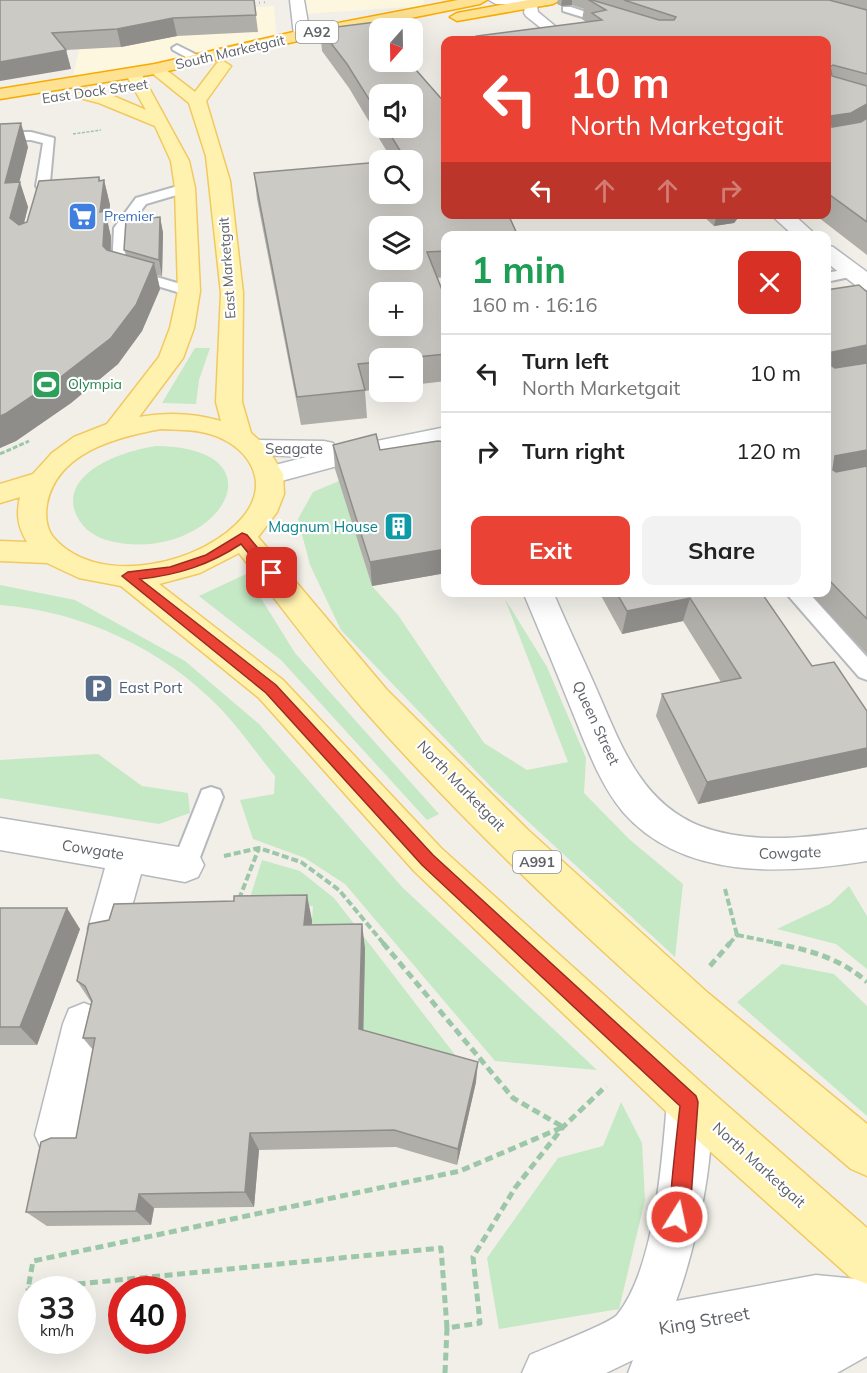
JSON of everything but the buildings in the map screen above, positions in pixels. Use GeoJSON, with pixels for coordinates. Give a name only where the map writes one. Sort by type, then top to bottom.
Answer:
{"type":"FeatureCollection","features":[{"type":"Feature","properties":{"kind":"highway","name":"South Marketgait"},"geometry":{"type":"LineString","coordinates":[[155,69],[302,35],[480,0]]}},
{"type":"Feature","properties":{"kind":"highway"},"geometry":{"type":"LineString","coordinates":[[423,22],[501,3],[531,4],[553,0]]}},
{"type":"Feature","properties":{"kind":"highway","name":"South Marketgait"},"geometry":{"type":"LineString","coordinates":[[223,66],[251,57],[369,34]]}},
{"type":"Feature","properties":{"kind":"highway","name":"East Dock Street"},"geometry":{"type":"LineString","coordinates":[[0,94],[137,80],[170,80],[223,66]]}},
{"type":"Feature","properties":{"kind":"highway","name":"East Dock Street"},"geometry":{"type":"LineString","coordinates":[[0,101],[86,94],[137,80],[155,69]]}},
{"type":"Feature","properties":{"kind":"main road"},"geometry":{"type":"LineString","coordinates":[[155,69],[197,101],[223,66]]}},
{"type":"Feature","properties":{"kind":"main road"},"geometry":{"type":"LineString","coordinates":[[117,429],[171,358],[182,328],[189,291],[185,188],[180,161],[162,123],[137,80]]}},
{"type":"Feature","properties":{"kind":"main road"},"geometry":{"type":"LineString","coordinates":[[86,94],[105,99],[162,123]]}},
{"type":"Feature","properties":{"kind":"main road","name":"East Marketgait"},"geometry":{"type":"LineString","coordinates":[[197,101],[220,181],[232,293],[229,402],[247,443]]}},
{"type":"Feature","properties":{"kind":"main road"},"geometry":{"type":"LineString","coordinates":[[0,494],[39,481],[68,453],[85,442],[117,429],[161,421],[204,424],[247,443],[264,461],[270,475],[270,495],[260,517],[242,537],[210,558],[171,572],[128,576],[98,573],[71,566],[50,553],[33,531],[30,506],[39,481]]}},
{"type":"Feature","properties":{"kind":"main road","name":"North Marketgait"},"geometry":{"type":"LineString","coordinates":[[242,537],[375,699],[515,842],[693,1007],[867,1153]]}},
{"type":"Feature","properties":{"kind":"main road"},"geometry":{"type":"LineString","coordinates":[[0,551],[50,553]]}},
{"type":"Feature","properties":{"kind":"main road","name":"North Marketgait"},"geometry":{"type":"LineString","coordinates":[[128,576],[271,689],[428,860],[689,1102],[867,1260]]}},
{"type":"Feature","properties":{"kind":"street"},"geometry":{"type":"LineString","coordinates":[[297,0],[302,35]]}},
{"type":"Feature","properties":{"kind":"street"},"geometry":{"type":"LineString","coordinates":[[501,3],[548,1]]}},
{"type":"Feature","properties":{"kind":"street"},"geometry":{"type":"LineString","coordinates":[[531,4],[531,13],[560,36]]}},
{"type":"Feature","properties":{"kind":"street"},"geometry":{"type":"LineString","coordinates":[[785,219],[801,231]]}},
{"type":"Feature","properties":{"kind":"street"},"geometry":{"type":"LineString","coordinates":[[831,255],[860,278]]}},
{"type":"Feature","properties":{"kind":"street","name":"Seagate"},"geometry":{"type":"LineString","coordinates":[[270,475],[370,449],[441,436]]}},
{"type":"Feature","properties":{"kind":"street","name":"Seagate"},"geometry":{"type":"LineString","coordinates":[[247,443],[370,449]]}},
{"type":"Feature","properties":{"kind":"street","name":"Queen Street"},"geometry":{"type":"LineString","coordinates":[[540,597],[609,757],[638,803],[671,830],[713,847]]}},
{"type":"Feature","properties":{"kind":"street","name":"Cowgate"},"geometry":{"type":"LineString","coordinates":[[0,834],[185,866]]}},
{"type":"Feature","properties":{"kind":"street","name":"Cowgate"},"geometry":{"type":"LineString","coordinates":[[713,847],[759,856],[820,853],[867,845]]}},
{"type":"Feature","properties":{"kind":"street"},"geometry":{"type":"LineString","coordinates":[[108,929],[127,855]]}},
{"type":"Feature","properties":{"kind":"street"},"geometry":{"type":"LineString","coordinates":[[58,1135],[84,1024]]}},
{"type":"Feature","properties":{"kind":"street"},"geometry":{"type":"LineString","coordinates":[[644,1353],[651,1305],[668,1257],[682,1198],[689,1102]]}},
{"type":"Feature","properties":{"kind":"street","name":"King Street"},"geometry":{"type":"LineString","coordinates":[[548,1373],[644,1353],[816,1300],[867,1305]]}},
{"type":"Feature","properties":{"kind":"street","name":"King Street"},"geometry":{"type":"LineString","coordinates":[[644,1353],[833,1349],[867,1325]]}},
{"type":"Feature","properties":{"kind":"lane"},"geometry":{"type":"LineString","coordinates":[[567,9],[652,36]]}},
{"type":"Feature","properties":{"kind":"lane"},"geometry":{"type":"LineString","coordinates":[[177,48],[199,60]]}},
{"type":"Feature","properties":{"kind":"lane"},"geometry":{"type":"LineString","coordinates":[[0,136],[42,138],[50,141],[41,192],[76,185]]}},
{"type":"Feature","properties":{"kind":"lane"},"geometry":{"type":"LineString","coordinates":[[185,188],[141,201],[121,228],[119,270],[189,291]]}},
{"type":"Feature","properties":{"kind":"lane"},"geometry":{"type":"LineString","coordinates":[[831,278],[860,278]]}},
{"type":"Feature","properties":{"kind":"lane"},"geometry":{"type":"LineString","coordinates":[[800,597],[867,671]]}},
{"type":"Feature","properties":{"kind":"lane"},"geometry":{"type":"LineString","coordinates":[[185,866],[210,797]]}},
{"type":"Feature","properties":{"kind":"path"},"geometry":{"type":"LineString","coordinates":[[42,138],[106,128]]}},
{"type":"Feature","properties":{"kind":"path"},"geometry":{"type":"LineString","coordinates":[[0,454],[31,441]]}},
{"type":"Feature","properties":{"kind":"path"},"geometry":{"type":"LineString","coordinates":[[185,866],[259,848],[301,862],[339,890],[513,1098],[563,1127]]}},
{"type":"Feature","properties":{"kind":"path"},"geometry":{"type":"LineString","coordinates":[[238,902],[259,848]]}},
{"type":"Feature","properties":{"kind":"path"},"geometry":{"type":"LineString","coordinates":[[709,968],[737,935],[833,957],[859,973],[867,981]]}},
{"type":"Feature","properties":{"kind":"path"},"geometry":{"type":"LineString","coordinates":[[447,1328],[480,1323],[473,1257],[515,1188],[563,1127],[606,1086]]}},
{"type":"Feature","properties":{"kind":"path"},"geometry":{"type":"LineString","coordinates":[[445,1373],[447,1328],[441,1248],[28,1289],[33,1261],[460,1171],[563,1127]]}},
{"type":"Feature","properties":{"kind":"shaded area"},"geometry":{"type":"Polygon","coordinates":[[[297,0],[424,0],[423,6],[306,14],[297,0]]]}},
{"type":"Feature","properties":{"kind":"shaded area"},"geometry":{"type":"Polygon","coordinates":[[[274,6],[276,34],[155,64],[73,76],[87,17],[274,6]]]}},
{"type":"Feature","properties":{"kind":"green space"},"geometry":{"type":"Polygon","coordinates":[[[195,348],[210,348],[199,380],[196,404],[162,403],[195,348]]]}},
{"type":"Feature","properties":{"kind":"green space"},"geometry":{"type":"Polygon","coordinates":[[[156,446],[197,452],[220,465],[228,484],[223,504],[206,522],[180,537],[147,544],[110,541],[88,530],[79,521],[74,509],[74,495],[79,483],[101,464],[115,457],[156,446]]]}},
{"type":"Feature","properties":{"kind":"green space"},"geometry":{"type":"Polygon","coordinates":[[[339,481],[372,586],[398,615],[484,743],[527,770],[568,762],[505,599],[547,667],[586,758],[584,793],[629,839],[683,884],[675,957],[494,790],[341,630],[310,565],[298,519],[313,492],[339,481]]]}},
{"type":"Feature","properties":{"kind":"green space"},"geometry":{"type":"Polygon","coordinates":[[[246,574],[295,653],[439,814],[427,820],[281,660],[199,596],[246,574]]]}},
{"type":"Feature","properties":{"kind":"green space"},"geometry":{"type":"Polygon","coordinates":[[[0,585],[75,600],[185,661],[259,724],[402,887],[597,1070],[495,1061],[345,884],[305,858],[253,839],[240,800],[274,794],[275,776],[220,708],[173,668],[119,637],[61,615],[0,605],[0,585]]]}},
{"type":"Feature","properties":{"kind":"green space"},"geometry":{"type":"Polygon","coordinates":[[[98,754],[142,786],[188,793],[190,813],[159,824],[0,798],[0,760],[98,754]]]}},
{"type":"Feature","properties":{"kind":"green space"},"geometry":{"type":"Polygon","coordinates":[[[262,860],[300,871],[334,898],[476,1082],[379,1074],[310,950],[313,906],[247,907],[262,860]]]}},
{"type":"Feature","properties":{"kind":"green space"},"geometry":{"type":"Polygon","coordinates":[[[849,886],[867,916],[867,969],[836,944],[777,929],[830,904],[849,886]]]}},
{"type":"Feature","properties":{"kind":"green space"},"geometry":{"type":"Polygon","coordinates":[[[782,964],[834,974],[867,1006],[867,1116],[737,1002],[782,964]]]}},
{"type":"Feature","properties":{"kind":"green space"},"geometry":{"type":"Polygon","coordinates":[[[621,1102],[642,1143],[645,1200],[619,1309],[499,1329],[487,1258],[558,1158],[603,1146],[621,1102]]]}},
{"type":"Feature","properties":{"kind":"railway"},"geometry":{"type":"LineString","coordinates":[[239,4],[269,2]]}},
{"type":"Feature","properties":{"kind":"place","name":"Premier"},"geometry":{"type":"Point","coordinates":[83,216]}},
{"type":"Feature","properties":{"kind":"place","name":"Olympia"},"geometry":{"type":"Point","coordinates":[47,384]}},
{"type":"Feature","properties":{"kind":"place","name":"Magnum House"},"geometry":{"type":"Point","coordinates":[399,527]}},
{"type":"Feature","properties":{"kind":"place","name":"East Port"},"geometry":{"type":"Point","coordinates":[98,688]}},
{"type":"Feature","properties":{"kind":"route"},"geometry":{"type":"LineString","coordinates":[[272,573],[242,537],[210,558],[171,572],[128,576],[271,689],[428,860],[689,1102],[682,1198],[677,1217]]}}]}
